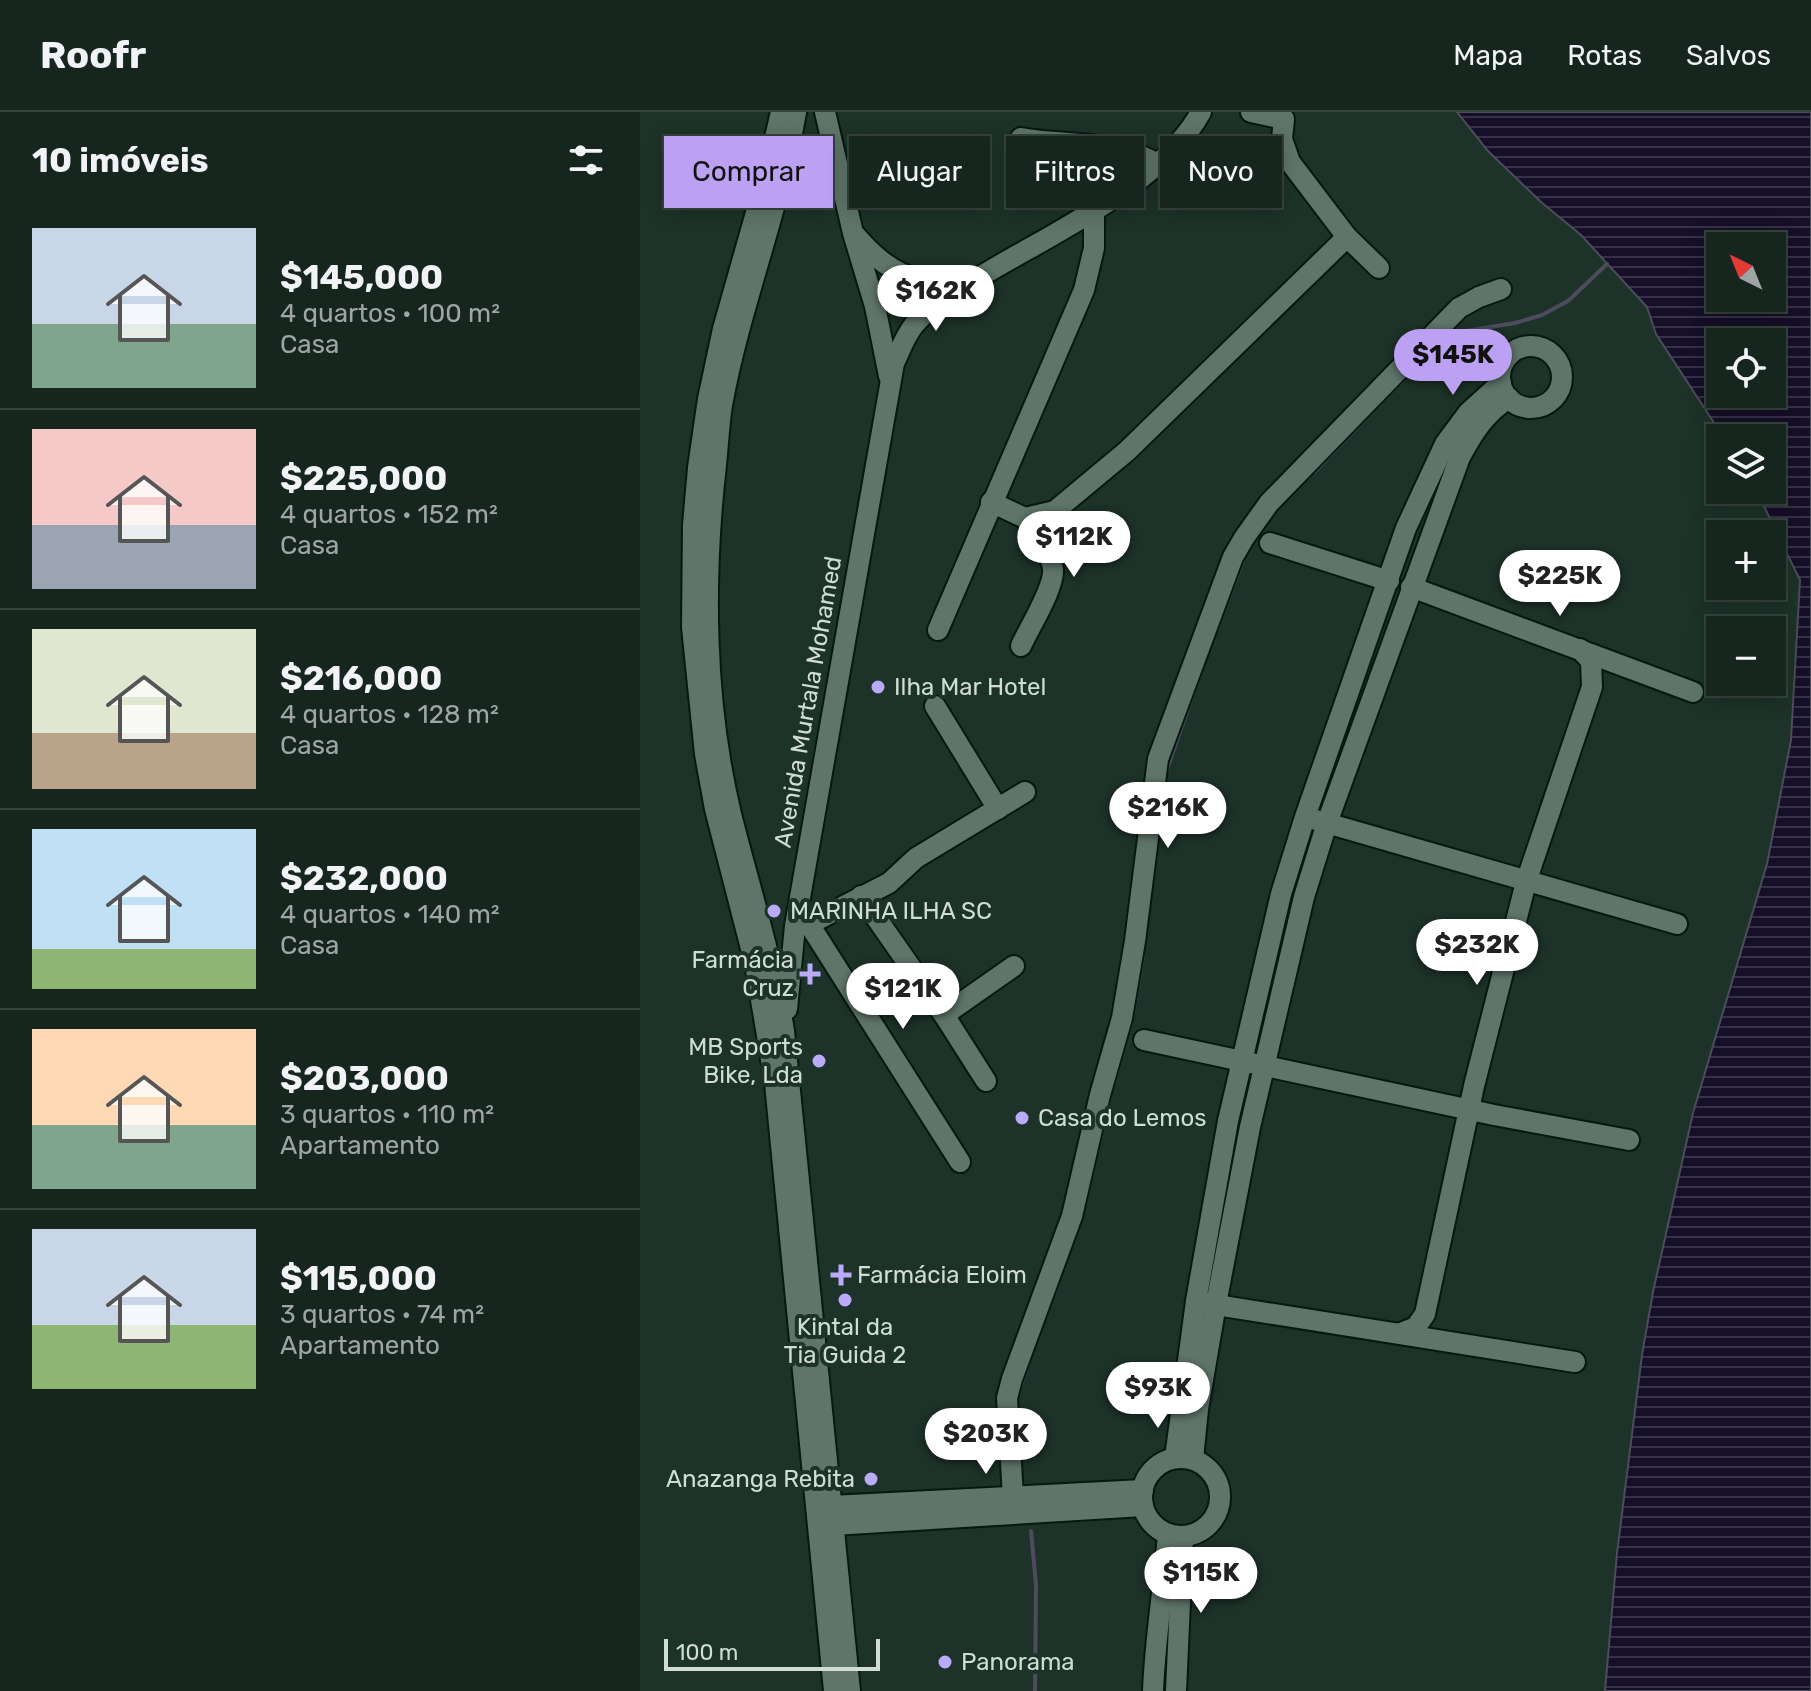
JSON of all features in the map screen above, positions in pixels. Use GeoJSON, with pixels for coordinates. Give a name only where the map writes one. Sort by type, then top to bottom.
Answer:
{"type":"FeatureCollection","features":[{"type":"Feature","properties":{"kind":"street"},"geometry":{"type":"LineString","coordinates":[[781,112],[723,329],[708,399],[693,525],[692,627],[707,767],[755,964],[775,1083],[834,1691]]}},
{"type":"Feature","properties":{"kind":"street","name":"Avenida Murtala Mohamed"},"geometry":{"type":"LineString","coordinates":[[796,112],[782,184],[739,330],[722,407],[710,517],[707,615],[721,758],[731,813],[770,959],[784,1031],[850,1691]]}},
{"type":"Feature","properties":{"kind":"street"},"geometry":{"type":"LineString","coordinates":[[825,112],[853,233],[875,306],[891,384]]}},
{"type":"Feature","properties":{"kind":"street"},"geometry":{"type":"LineString","coordinates":[[891,384],[894,363],[911,329],[943,298],[1094,209],[1158,165],[1191,131],[1201,112]]}},
{"type":"Feature","properties":{"kind":"street"},"geometry":{"type":"LineString","coordinates":[[1251,112],[1284,119],[1281,132],[1286,155],[1347,237],[1379,268]]}},
{"type":"Feature","properties":{"kind":"street"},"geometry":{"type":"LineString","coordinates":[[1144,156],[1158,165]]}},
{"type":"Feature","properties":{"kind":"street"},"geometry":{"type":"LineString","coordinates":[[938,630],[1084,290],[1094,248],[1094,209]]}},
{"type":"Feature","properties":{"kind":"street"},"geometry":{"type":"LineString","coordinates":[[853,233],[886,265],[919,281],[937,284],[976,279]]}},
{"type":"Feature","properties":{"kind":"street"},"geometry":{"type":"LineString","coordinates":[[1025,518],[1055,511],[1127,451],[1347,237]]}},
{"type":"Feature","properties":{"kind":"street"},"geometry":{"type":"LineString","coordinates":[[1013,1505],[1007,1398],[1072,1216],[1100,1095],[1122,1018],[1158,759],[1229,567],[1244,538],[1269,503],[1428,343],[1442,325],[1459,308],[1501,289]]}},
{"type":"Feature","properties":{"kind":"street","name":"Avenida Murtala Mohamed"},"geometry":{"type":"LineString","coordinates":[[784,1031],[891,384]]}},
{"type":"Feature","properties":{"kind":"street"},"geometry":{"type":"LineString","coordinates":[[1184,1459],[1198,1409],[1206,1303],[1241,1059],[1281,894],[1406,528],[1445,444],[1468,413],[1505,390],[1466,447],[1411,587],[1327,823],[1304,897],[1206,1303]]}},
{"type":"Feature","properties":{"kind":"street"},"geometry":{"type":"LineString","coordinates":[[991,502],[1025,518],[1051,560],[1051,583],[1021,646]]}},
{"type":"Feature","properties":{"kind":"street"},"geometry":{"type":"LineString","coordinates":[[1270,543],[1389,581]]}},
{"type":"Feature","properties":{"kind":"street"},"geometry":{"type":"LineString","coordinates":[[1411,587],[1693,692]]}},
{"type":"Feature","properties":{"kind":"street"},"geometry":{"type":"LineString","coordinates":[[1401,1333],[1416,1327],[1425,1314],[1469,1110],[1526,882],[1592,687],[1591,661],[1580,649]]}},
{"type":"Feature","properties":{"kind":"street"},"geometry":{"type":"LineString","coordinates":[[935,706],[998,809]]}},
{"type":"Feature","properties":{"kind":"street"},"geometry":{"type":"LineString","coordinates":[[960,1162],[802,925],[889,883],[916,858],[1025,792]]}},
{"type":"Feature","properties":{"kind":"street"},"geometry":{"type":"LineString","coordinates":[[1305,817],[1677,924]]}},
{"type":"Feature","properties":{"kind":"street"},"geometry":{"type":"LineString","coordinates":[[861,896],[986,1081]]}},
{"type":"Feature","properties":{"kind":"street"},"geometry":{"type":"LineString","coordinates":[[944,1015],[1014,966]]}},
{"type":"Feature","properties":{"kind":"street"},"geometry":{"type":"LineString","coordinates":[[1144,1040],[1469,1110],[1629,1140]]}},
{"type":"Feature","properties":{"kind":"street"},"geometry":{"type":"LineString","coordinates":[[1206,1303],[1575,1362]]}},
{"type":"Feature","properties":{"kind":"street"},"geometry":{"type":"LineString","coordinates":[[1184,1459],[1213,1473],[1219,1484],[1219,1508],[1206,1528],[1176,1535],[1151,1523],[1143,1498],[1150,1474],[1157,1466],[1184,1459]]}},
{"type":"Feature","properties":{"kind":"street"},"geometry":{"type":"LineString","coordinates":[[832,1515],[1143,1498]]}},
{"type":"Feature","properties":{"kind":"street"},"geometry":{"type":"LineString","coordinates":[[1153,1691],[1156,1633],[1176,1535]]}},
{"type":"Feature","properties":{"kind":"street"},"geometry":{"type":"LineString","coordinates":[[1176,1535],[1176,1691]]}},
{"type":"Feature","properties":{"kind":"shaded area"},"geometry":{"type":"Polygon","coordinates":[[[1457,112],[1811,112],[1811,1691],[1605,1691],[1617,1553],[1653,1292],[1693,1113],[1767,864],[1791,740],[1800,580],[1786,551],[1786,520],[1771,520],[1763,504],[1786,504],[1786,424],[1715,424],[1656,334],[1647,307],[1581,235],[1488,151],[1457,112]]]}},
{"type":"Feature","properties":{"kind":"waterway"},"geometry":{"type":"LineString","coordinates":[[1314,472],[1447,334],[1515,323],[1542,315],[1568,301],[1607,264]]}},
{"type":"Feature","properties":{"kind":"waterway"},"geometry":{"type":"LineString","coordinates":[[1217,629],[1245,555]]}},
{"type":"Feature","properties":{"kind":"waterway"},"geometry":{"type":"LineString","coordinates":[[1166,772],[1201,671]]}},
{"type":"Feature","properties":{"kind":"waterway"},"geometry":{"type":"LineString","coordinates":[[1133,1014],[1143,956]]}},
{"type":"Feature","properties":{"kind":"waterway"},"geometry":{"type":"LineString","coordinates":[[1114,1083],[1131,1023]]}},
{"type":"Feature","properties":{"kind":"waterway"},"geometry":{"type":"LineString","coordinates":[[1085,1204],[1110,1096]]}},
{"type":"Feature","properties":{"kind":"waterway"},"geometry":{"type":"LineString","coordinates":[[1054,1295],[1060,1277]]}},
{"type":"Feature","properties":{"kind":"waterway"},"geometry":{"type":"LineString","coordinates":[[1017,1397],[1031,1356]]}},
{"type":"Feature","properties":{"kind":"waterway"},"geometry":{"type":"LineString","coordinates":[[1031,1531],[1036,1585],[1035,1691]]}},
{"type":"Feature","properties":{"kind":"place","name":"Ilha Mar Hotel"},"geometry":{"type":"Point","coordinates":[878,687]}},
{"type":"Feature","properties":{"kind":"place","name":"MARINHA ILHA SC"},"geometry":{"type":"Point","coordinates":[774,911]}},
{"type":"Feature","properties":{"kind":"place","name":"Farmácia Cruz"},"geometry":{"type":"Point","coordinates":[810,974]}},
{"type":"Feature","properties":{"kind":"place","name":"MB Sports Bike, Lda"},"geometry":{"type":"Point","coordinates":[819,1061]}},
{"type":"Feature","properties":{"kind":"place","name":"Casa do Lemos"},"geometry":{"type":"Point","coordinates":[1022,1118]}},
{"type":"Feature","properties":{"kind":"place","name":"Farmácia Eloim"},"geometry":{"type":"Point","coordinates":[841,1275]}},
{"type":"Feature","properties":{"kind":"place","name":"Kintal da Tia Guida 2"},"geometry":{"type":"Point","coordinates":[845,1300]}},
{"type":"Feature","properties":{"kind":"place","name":"Anazanga Rebita"},"geometry":{"type":"Point","coordinates":[871,1479]}},
{"type":"Feature","properties":{"kind":"place","name":"Panorama"},"geometry":{"type":"Point","coordinates":[945,1662]}}]}
